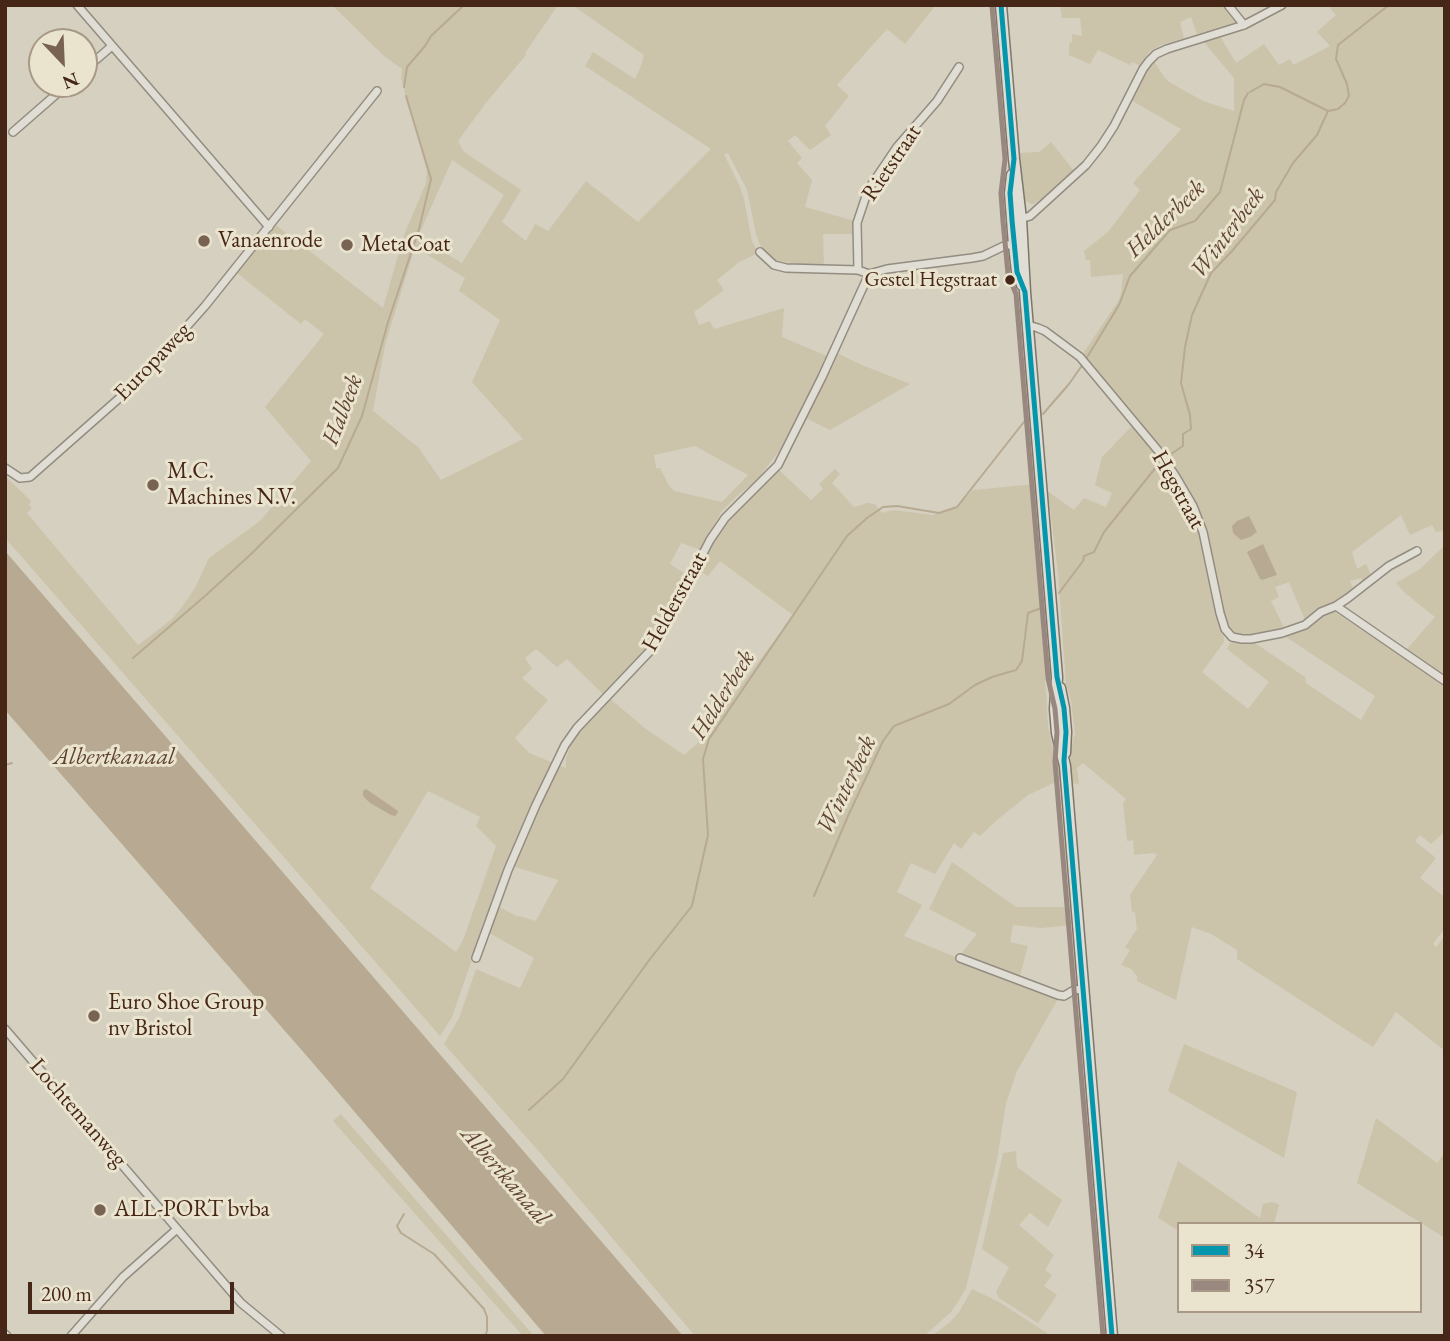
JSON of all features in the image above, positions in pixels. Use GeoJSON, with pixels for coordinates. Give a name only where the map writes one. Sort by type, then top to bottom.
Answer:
{"type":"FeatureCollection","features":[{"type":"Feature","properties":{"kind":"main road"},"geometry":{"type":"LineString","coordinates":[[1001,5],[1018,245],[1028,325],[1057,677],[1064,708],[1064,764],[1112,1336]]}},
{"type":"Feature","properties":{"kind":"street"},"geometry":{"type":"LineString","coordinates":[[77,5],[269,227]]}},
{"type":"Feature","properties":{"kind":"street"},"geometry":{"type":"LineString","coordinates":[[1228,5],[1244,25]]}},
{"type":"Feature","properties":{"kind":"street"},"geometry":{"type":"LineString","coordinates":[[1017,220],[1030,216],[1086,165],[1114,126],[1149,61],[1156,54],[1244,25],[1282,5]]}},
{"type":"Feature","properties":{"kind":"street"},"geometry":{"type":"LineString","coordinates":[[98,58],[112,46]]}},
{"type":"Feature","properties":{"kind":"street","name":"Rietstraat"},"geometry":{"type":"LineString","coordinates":[[858,270],[857,223],[868,190],[897,147],[937,101],[959,67]]}},
{"type":"Feature","properties":{"kind":"street","name":"Europaweg"},"geometry":{"type":"LineString","coordinates":[[5,468],[20,478],[30,477],[124,394],[191,323],[377,91]]}},
{"type":"Feature","properties":{"kind":"street"},"geometry":{"type":"LineString","coordinates":[[13,132],[52,98]]}},
{"type":"Feature","properties":{"kind":"street"},"geometry":{"type":"LineString","coordinates":[[760,252],[774,265],[786,268],[858,270],[869,274],[887,269],[983,256],[1004,246],[1018,245]]}},
{"type":"Feature","properties":{"kind":"street","name":"Helderstraat"},"geometry":{"type":"LineString","coordinates":[[476,958],[513,859],[565,745],[650,652],[717,529],[778,465],[869,274]]}},
{"type":"Feature","properties":{"kind":"street","name":"Hegstraat"},"geometry":{"type":"LineString","coordinates":[[1028,325],[1045,331],[1080,357],[1160,453],[1176,477],[1193,506],[1203,532],[1220,613],[1232,637],[1251,639],[1305,625],[1321,612],[1336,606],[1389,566],[1417,551]]}},
{"type":"Feature","properties":{"kind":"street"},"geometry":{"type":"LineString","coordinates":[[1336,606],[1445,681]]}},
{"type":"Feature","properties":{"kind":"street"},"geometry":{"type":"LineString","coordinates":[[960,958],[1058,995],[1064,996],[1074,990],[1084,989]]}},
{"type":"Feature","properties":{"kind":"street","name":"Lochtemanweg"},"geometry":{"type":"LineString","coordinates":[[5,1030],[241,1303],[281,1336]]}},
{"type":"Feature","properties":{"kind":"street"},"geometry":{"type":"LineString","coordinates":[[71,1336],[123,1277],[177,1228]]}},
{"type":"Feature","properties":{"kind":"shaded area"},"geometry":{"type":"Polygon","coordinates":[[[332,5],[558,5],[526,55],[458,141],[464,152],[521,190],[502,222],[526,241],[535,224],[548,231],[586,181],[638,222],[711,149],[585,66],[593,52],[635,79],[644,55],[572,5],[936,5],[905,44],[887,29],[837,85],[849,96],[825,126],[831,135],[810,150],[795,135],[788,141],[802,158],[797,163],[812,180],[805,207],[855,221],[855,234],[823,234],[824,268],[770,259],[756,234],[747,190],[728,153],[724,154],[740,187],[752,241],[758,253],[739,262],[717,280],[724,290],[694,312],[699,325],[710,321],[714,329],[784,308],[782,337],[829,357],[779,451],[757,480],[721,512],[701,550],[681,543],[670,564],[687,575],[662,626],[644,654],[604,695],[567,659],[557,667],[536,649],[525,658],[532,669],[522,678],[548,700],[515,738],[529,753],[566,768],[570,746],[580,730],[609,698],[646,729],[684,755],[700,741],[793,615],[720,561],[708,576],[698,570],[723,526],[778,469],[811,500],[823,489],[819,484],[835,469],[840,474],[832,483],[854,507],[875,504],[882,513],[893,510],[933,515],[955,508],[973,490],[1036,484],[1033,512],[1048,726],[1059,765],[1060,780],[1028,795],[980,836],[974,832],[961,849],[954,843],[935,874],[911,863],[897,892],[922,905],[904,936],[1058,999],[1017,1071],[1006,1103],[997,1160],[966,1288],[951,1312],[924,1336],[695,1336],[444,1044],[459,1018],[476,969],[520,988],[534,958],[489,933],[498,906],[518,917],[536,921],[558,880],[505,864],[452,1017],[440,1036],[5,536],[5,476],[31,501],[29,505],[32,508],[27,513],[138,645],[171,620],[182,607],[195,588],[209,558],[260,521],[311,461],[265,407],[324,334],[305,319],[301,324],[237,273],[276,225],[383,308],[404,235],[426,183],[427,171],[401,78],[402,69],[384,56],[332,5]],[[452,160],[418,237],[462,263],[504,195],[452,160]],[[415,247],[385,345],[373,411],[418,447],[441,480],[523,439],[472,382],[500,320],[459,291],[465,278],[415,247]],[[695,446],[654,455],[656,468],[660,468],[674,491],[722,502],[748,475],[695,446]],[[428,791],[370,888],[456,952],[463,940],[496,846],[476,826],[480,817],[428,791]]]}},
{"type":"Feature","properties":{"kind":"shaded area"},"geometry":{"type":"Polygon","coordinates":[[[1060,5],[1223,5],[1237,22],[1197,34],[1191,17],[1180,22],[1184,38],[1149,52],[1140,66],[1132,62],[1130,65],[1098,50],[1090,64],[1069,55],[1072,34],[1082,36],[1080,18],[1062,18],[1060,5]]]}},
{"type":"Feature","properties":{"kind":"shaded area"},"geometry":{"type":"Polygon","coordinates":[[[1327,5],[1445,5],[1445,530],[1436,532],[1432,525],[1410,535],[1401,515],[1352,552],[1357,569],[1366,564],[1372,577],[1364,582],[1361,578],[1350,581],[1354,591],[1305,620],[1289,582],[1275,587],[1279,597],[1271,601],[1284,628],[1244,637],[1230,631],[1226,624],[1206,529],[1194,502],[1165,453],[1082,355],[1119,300],[1123,274],[1091,277],[1090,260],[1086,260],[1084,251],[1108,232],[1140,190],[1133,183],[1181,129],[1131,100],[1145,70],[1153,60],[1169,82],[1203,101],[1234,111],[1234,78],[1203,41],[1220,36],[1236,63],[1264,44],[1279,65],[1290,59],[1293,65],[1330,46],[1317,32],[1336,15],[1327,5]]]}},
{"type":"Feature","properties":{"kind":"shaded area"},"geometry":{"type":"Polygon","coordinates":[[[1051,142],[1075,172],[1042,201],[1031,204],[1023,199],[1019,153],[1039,152],[1051,142]]]}},
{"type":"Feature","properties":{"kind":"shaded area"},"geometry":{"type":"Polygon","coordinates":[[[837,353],[910,384],[830,430],[804,417],[837,353]]]}},
{"type":"Feature","properties":{"kind":"shaded area"},"geometry":{"type":"Polygon","coordinates":[[[1133,425],[1188,503],[1203,543],[1224,642],[1202,672],[1248,709],[1269,682],[1227,649],[1230,643],[1252,641],[1305,677],[1306,683],[1361,720],[1375,696],[1283,635],[1332,610],[1445,685],[1445,831],[1431,844],[1420,835],[1415,841],[1436,858],[1420,878],[1445,897],[1445,928],[1433,944],[1436,947],[1445,936],[1445,1051],[1396,1012],[1373,1047],[1237,959],[1237,950],[1211,934],[1192,927],[1176,1000],[1137,981],[1137,976],[1131,969],[1121,965],[1130,950],[1125,947],[1137,929],[1130,895],[1157,855],[1134,855],[1133,840],[1127,841],[1123,803],[1126,799],[1083,763],[1077,768],[1079,784],[1071,783],[1070,753],[1075,734],[1066,684],[1058,573],[1047,491],[1074,510],[1084,498],[1106,507],[1112,493],[1095,485],[1102,457],[1133,425]]]}},
{"type":"Feature","properties":{"kind":"shaded area"},"geometry":{"type":"Polygon","coordinates":[[[1445,545],[1445,676],[1406,650],[1435,617],[1396,583],[1420,569],[1445,545]]]}},
{"type":"Feature","properties":{"kind":"shaded area"},"geometry":{"type":"Polygon","coordinates":[[[952,862],[1016,907],[1071,907],[1073,925],[1041,928],[1013,925],[1010,942],[1028,946],[1019,979],[963,956],[962,953],[977,934],[929,909],[952,862]]]}},
{"type":"Feature","properties":{"kind":"shaded area"},"geometry":{"type":"Polygon","coordinates":[[[1184,1044],[1297,1092],[1284,1158],[1168,1091],[1184,1044]]]}},
{"type":"Feature","properties":{"kind":"shaded area"},"geometry":{"type":"Polygon","coordinates":[[[341,1114],[534,1336],[523,1336],[333,1121],[341,1114]]]}},
{"type":"Feature","properties":{"kind":"shaded area"},"geometry":{"type":"Polygon","coordinates":[[[1376,1118],[1437,1163],[1445,1152],[1445,1238],[1422,1222],[1357,1183],[1376,1118]]]}},
{"type":"Feature","properties":{"kind":"shaded area"},"geometry":{"type":"Polygon","coordinates":[[[1016,1151],[1017,1167],[1062,1200],[1048,1227],[1030,1213],[1019,1225],[1054,1255],[1045,1270],[1052,1275],[1044,1286],[1057,1295],[1038,1323],[999,1298],[996,1292],[1009,1267],[982,1249],[1003,1153],[1016,1151]]]}},
{"type":"Feature","properties":{"kind":"shaded area"},"geometry":{"type":"Polygon","coordinates":[[[1178,1161],[1260,1218],[1263,1204],[1270,1202],[1279,1205],[1275,1222],[1177,1222],[1177,1230],[1158,1218],[1178,1161]]]}},
{"type":"Feature","properties":{"kind":"shaded area"},"geometry":{"type":"Polygon","coordinates":[[[972,1289],[999,1302],[1047,1333],[1045,1336],[932,1336],[959,1312],[972,1289]]]}},
{"type":"Feature","properties":{"kind":"water"},"geometry":{"type":"Polygon","coordinates":[[[1249,516],[1257,532],[1241,540],[1233,533],[1232,526],[1249,516]]]}},
{"type":"Feature","properties":{"kind":"water"},"geometry":{"type":"Polygon","coordinates":[[[1263,544],[1277,575],[1262,580],[1247,552],[1263,544]]]}},
{"type":"Feature","properties":{"kind":"water","name":"Albertkanaal"},"geometry":{"type":"Polygon","coordinates":[[[5,551],[683,1336],[546,1336],[312,1062],[5,710],[5,551]]]}},
{"type":"Feature","properties":{"kind":"water"},"geometry":{"type":"Polygon","coordinates":[[[366,789],[398,811],[397,814],[391,815],[370,803],[363,796],[366,789]]]}},
{"type":"Feature","properties":{"kind":"waterway","name":"Halbeek"},"geometry":{"type":"LineString","coordinates":[[404,87],[407,67],[431,36],[464,5]]}},
{"type":"Feature","properties":{"kind":"waterway","name":"Helderbeek"},"geometry":{"type":"LineString","coordinates":[[1250,92],[1264,84],[1280,87],[1328,111],[1338,109],[1349,96],[1336,59],[1338,45],[1389,5]]}},
{"type":"Feature","properties":{"kind":"waterway","name":"Helderbeek"},"geometry":{"type":"LineString","coordinates":[[1086,359],[1119,305],[1130,276],[1170,230],[1195,221],[1220,192],[1248,93]]}},
{"type":"Feature","properties":{"kind":"waterway","name":"Halbeek"},"geometry":{"type":"LineString","coordinates":[[133,658],[250,555],[338,468],[362,416],[388,322],[419,229],[431,179],[406,96]]}},
{"type":"Feature","properties":{"kind":"waterway","name":"Winterbeek"},"geometry":{"type":"LineString","coordinates":[[1168,456],[1183,446],[1183,434],[1191,429],[1181,383],[1185,347],[1192,315],[1211,273],[1275,200],[1276,192],[1293,163],[1317,135],[1328,111]]}},
{"type":"Feature","properties":{"kind":"waterway","name":"Helderbeek"},"geometry":{"type":"LineString","coordinates":[[1043,414],[1083,364]]}},
{"type":"Feature","properties":{"kind":"waterway","name":"Helderbeek"},"geometry":{"type":"LineString","coordinates":[[529,1110],[563,1079],[692,906],[708,835],[703,759],[709,739],[847,536],[883,507],[897,506],[939,513],[957,507],[1027,418]]}},
{"type":"Feature","properties":{"kind":"waterway","name":"Winterbeek"},"geometry":{"type":"LineString","coordinates":[[1059,593],[1084,556],[1094,552],[1104,532],[1161,461]]}},
{"type":"Feature","properties":{"kind":"waterway","name":"Winterbeek"},"geometry":{"type":"LineString","coordinates":[[814,896],[883,741],[894,726],[949,704],[975,685],[992,677],[1016,670],[1022,661],[1028,613],[1041,608]]}},
{"type":"Feature","properties":{"kind":"waterway","name":"Halbeek"},"geometry":{"type":"LineString","coordinates":[[5,765],[12,763]]}},
{"type":"Feature","properties":{"kind":"waterway","name":"Helderbeek"},"geometry":{"type":"LineString","coordinates":[[404,1214],[397,1226],[401,1233],[434,1254],[484,1309],[487,1317],[485,1336]]}},
{"type":"Feature","properties":{"kind":"transit line","name":"34"},"geometry":{"type":"LineString","coordinates":[[1001,5],[1014,159],[1010,193],[1012,220],[1017,272],[1025,292],[1057,677],[1064,708],[1064,761],[1112,1336]]}},
{"type":"Feature","properties":{"kind":"transit line","name":"357"},"geometry":{"type":"LineString","coordinates":[[992,6],[1005,159],[1001,193],[1003,221],[1008,274],[1016,294],[1048,678],[1055,709],[1055,762],[1103,1336]]}},
{"type":"Feature","properties":{"kind":"place","name":"Vanaenrode"},"geometry":{"type":"Point","coordinates":[204,241]}},
{"type":"Feature","properties":{"kind":"place","name":"MetaCoat"},"geometry":{"type":"Point","coordinates":[347,245]}},
{"type":"Feature","properties":{"kind":"place","name":"Gestel Hegstraat"},"geometry":{"type":"Point","coordinates":[1010,280]}},
{"type":"Feature","properties":{"kind":"place","name":"M.C. Machines N.V."},"geometry":{"type":"Point","coordinates":[153,485]}},
{"type":"Feature","properties":{"kind":"place","name":"Euro Shoe Group nv Bristol"},"geometry":{"type":"Point","coordinates":[94,1016]}},
{"type":"Feature","properties":{"kind":"place","name":"ALL-PORT bvba"},"geometry":{"type":"Point","coordinates":[100,1210]}}]}
